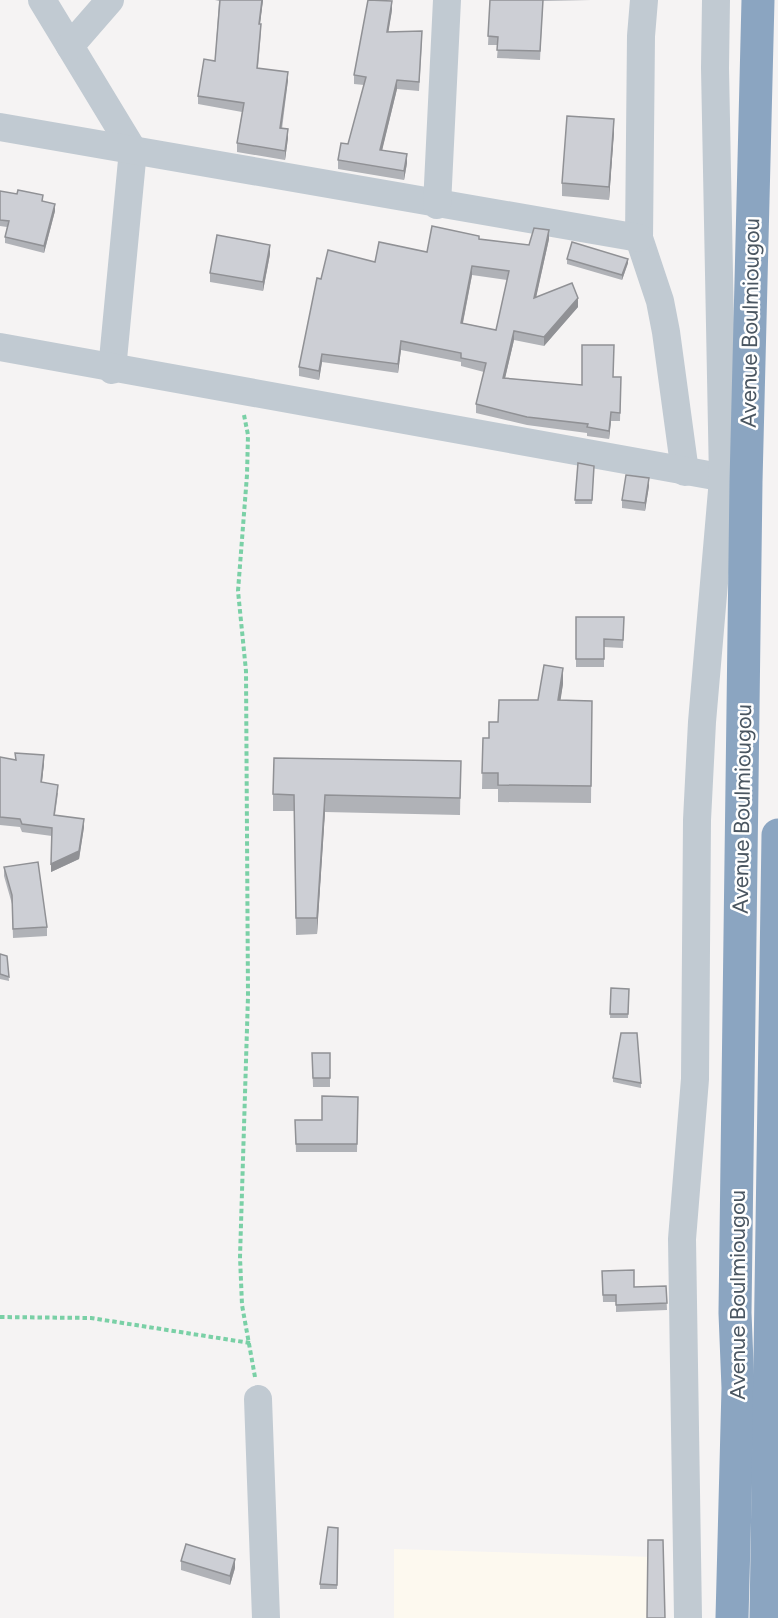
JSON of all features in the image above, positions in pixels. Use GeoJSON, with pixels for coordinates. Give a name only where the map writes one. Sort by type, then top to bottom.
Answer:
{"type":"FeatureCollection","features":[{"type":"Feature","properties":{"kind":"highway","name":"Avenue Boulmiougou"},"geometry":{"type":"LineString","coordinates":[[758,0],[735,480],[735,1313],[761,1387],[773,1473],[766,1618]]}},
{"type":"Feature","properties":{"kind":"highway","name":"Avenue Boulmiougou"},"geometry":{"type":"LineString","coordinates":[[732,1618],[761,1387],[778,835]]}},
{"type":"Feature","properties":{"kind":"street"},"geometry":{"type":"LineString","coordinates":[[42,0],[133,150],[112,370]]}},
{"type":"Feature","properties":{"kind":"street"},"geometry":{"type":"LineString","coordinates":[[70,46],[110,0]]}},
{"type":"Feature","properties":{"kind":"street"},"geometry":{"type":"LineString","coordinates":[[436,204],[447,0]]}},
{"type":"Feature","properties":{"kind":"street"},"geometry":{"type":"LineString","coordinates":[[644,0],[640,36],[639,238],[660,301],[685,472]]}},
{"type":"Feature","properties":{"kind":"street"},"geometry":{"type":"LineString","coordinates":[[688,1618],[682,1239],[695,1079],[698,820],[702,733],[735,480],[715,68],[716,0]]}},
{"type":"Feature","properties":{"kind":"street"},"geometry":{"type":"LineString","coordinates":[[0,127],[639,238]]}},
{"type":"Feature","properties":{"kind":"street"},"geometry":{"type":"LineString","coordinates":[[0,347],[112,370],[735,480]]}},
{"type":"Feature","properties":{"kind":"street"},"geometry":{"type":"LineString","coordinates":[[258,1399],[266,1618]]}},
{"type":"Feature","properties":{"kind":"path"},"geometry":{"type":"LineString","coordinates":[[241,393],[248,435],[245,520],[238,591],[247,705],[248,996],[240,1257],[242,1305],[258,1399]]}},
{"type":"Feature","properties":{"kind":"path"},"geometry":{"type":"LineString","coordinates":[[0,1317],[91,1318],[250,1343]]}},
{"type":"Feature","properties":{"kind":"shaded area"},"geometry":{"type":"Polygon","coordinates":[[[394,1549],[653,1557],[653,1618],[394,1618],[394,1549]]]}},
{"type":"Feature","properties":{"kind":"building"},"geometry":{"type":"Polygon","coordinates":[[[220,0],[262,0],[257,68],[288,72],[280,128],[288,129],[285,151],[237,143],[244,103],[198,96],[204,59],[215,61],[220,0]]]}},
{"type":"Feature","properties":{"kind":"building"},"geometry":{"type":"Polygon","coordinates":[[[368,0],[392,1],[387,32],[422,31],[419,82],[397,80],[380,150],[407,154],[404,171],[338,160],[341,143],[348,144],[366,77],[354,75],[368,0]]]}},
{"type":"Feature","properties":{"kind":"building"},"geometry":{"type":"Polygon","coordinates":[[[490,0],[543,0],[540,51],[497,50],[498,37],[488,36],[490,0]]]}},
{"type":"Feature","properties":{"kind":"building"},"geometry":{"type":"Polygon","coordinates":[[[567,116],[614,119],[609,187],[562,183],[567,116]]]}},
{"type":"Feature","properties":{"kind":"building"},"geometry":{"type":"Polygon","coordinates":[[[18,190],[43,195],[42,201],[55,204],[44,246],[5,237],[9,221],[0,220],[0,191],[17,194],[18,190]]]}},
{"type":"Feature","properties":{"kind":"building"},"geometry":{"type":"Polygon","coordinates":[[[432,226],[479,236],[479,239],[529,245],[534,228],[549,230],[534,298],[572,283],[578,298],[544,337],[514,331],[503,378],[582,385],[582,345],[614,345],[613,377],[621,377],[620,413],[611,412],[609,431],[587,427],[588,424],[527,417],[476,404],[486,363],[461,358],[461,353],[401,341],[398,364],[322,354],[319,371],[299,367],[317,278],[321,279],[328,250],[375,262],[379,242],[427,252],[432,226]],[[472,266],[461,323],[496,330],[509,271],[472,266]]]}},
{"type":"Feature","properties":{"kind":"building"},"geometry":{"type":"Polygon","coordinates":[[[217,235],[270,245],[263,282],[210,273],[217,235]]]}},
{"type":"Feature","properties":{"kind":"building"},"geometry":{"type":"Polygon","coordinates":[[[572,242],[628,259],[622,275],[567,259],[572,242]]]}},
{"type":"Feature","properties":{"kind":"building"},"geometry":{"type":"Polygon","coordinates":[[[578,463],[594,466],[592,500],[575,500],[578,463]]]}},
{"type":"Feature","properties":{"kind":"building"},"geometry":{"type":"Polygon","coordinates":[[[626,475],[649,478],[645,503],[622,500],[626,475]]]}},
{"type":"Feature","properties":{"kind":"building"},"geometry":{"type":"Polygon","coordinates":[[[576,617],[624,617],[623,640],[604,639],[604,659],[576,659],[576,617]]]}},
{"type":"Feature","properties":{"kind":"building"},"geometry":{"type":"Polygon","coordinates":[[[544,665],[563,668],[558,700],[592,701],[591,786],[498,785],[498,773],[482,773],[483,738],[489,738],[489,722],[498,722],[499,700],[538,700],[544,665]]]}},
{"type":"Feature","properties":{"kind":"building"},"geometry":{"type":"Polygon","coordinates":[[[15,753],[44,755],[41,782],[58,785],[54,815],[84,819],[79,851],[51,864],[52,828],[22,824],[20,819],[0,817],[0,757],[16,760],[15,753]]]}},
{"type":"Feature","properties":{"kind":"building"},"geometry":{"type":"Polygon","coordinates":[[[274,758],[461,761],[460,798],[325,795],[317,918],[296,918],[294,795],[273,794],[274,758]]]}},
{"type":"Feature","properties":{"kind":"building"},"geometry":{"type":"Polygon","coordinates":[[[38,862],[47,927],[13,929],[12,895],[4,867],[38,862]]]}},
{"type":"Feature","properties":{"kind":"building"},"geometry":{"type":"Polygon","coordinates":[[[0,954],[7,956],[9,977],[0,974],[0,954]]]}},
{"type":"Feature","properties":{"kind":"building"},"geometry":{"type":"Polygon","coordinates":[[[611,988],[629,989],[628,1014],[610,1014],[611,988]]]}},
{"type":"Feature","properties":{"kind":"building"},"geometry":{"type":"Polygon","coordinates":[[[621,1033],[637,1033],[641,1083],[613,1078],[621,1033]]]}},
{"type":"Feature","properties":{"kind":"building"},"geometry":{"type":"Polygon","coordinates":[[[312,1053],[330,1053],[330,1078],[313,1078],[312,1053]]]}},
{"type":"Feature","properties":{"kind":"building"},"geometry":{"type":"Polygon","coordinates":[[[322,1096],[358,1097],[357,1144],[296,1144],[295,1120],[322,1120],[322,1096]]]}},
{"type":"Feature","properties":{"kind":"building"},"geometry":{"type":"Polygon","coordinates":[[[634,1270],[634,1287],[666,1286],[667,1303],[616,1305],[616,1295],[603,1295],[602,1271],[634,1270]]]}},
{"type":"Feature","properties":{"kind":"building"},"geometry":{"type":"Polygon","coordinates":[[[328,1527],[338,1528],[337,1585],[320,1584],[328,1527]]]}},
{"type":"Feature","properties":{"kind":"building"},"geometry":{"type":"Polygon","coordinates":[[[648,1540],[663,1540],[665,1618],[647,1618],[648,1540]]]}},
{"type":"Feature","properties":{"kind":"building"},"geometry":{"type":"Polygon","coordinates":[[[186,1544],[235,1559],[230,1576],[181,1561],[186,1544]]]}}]}
